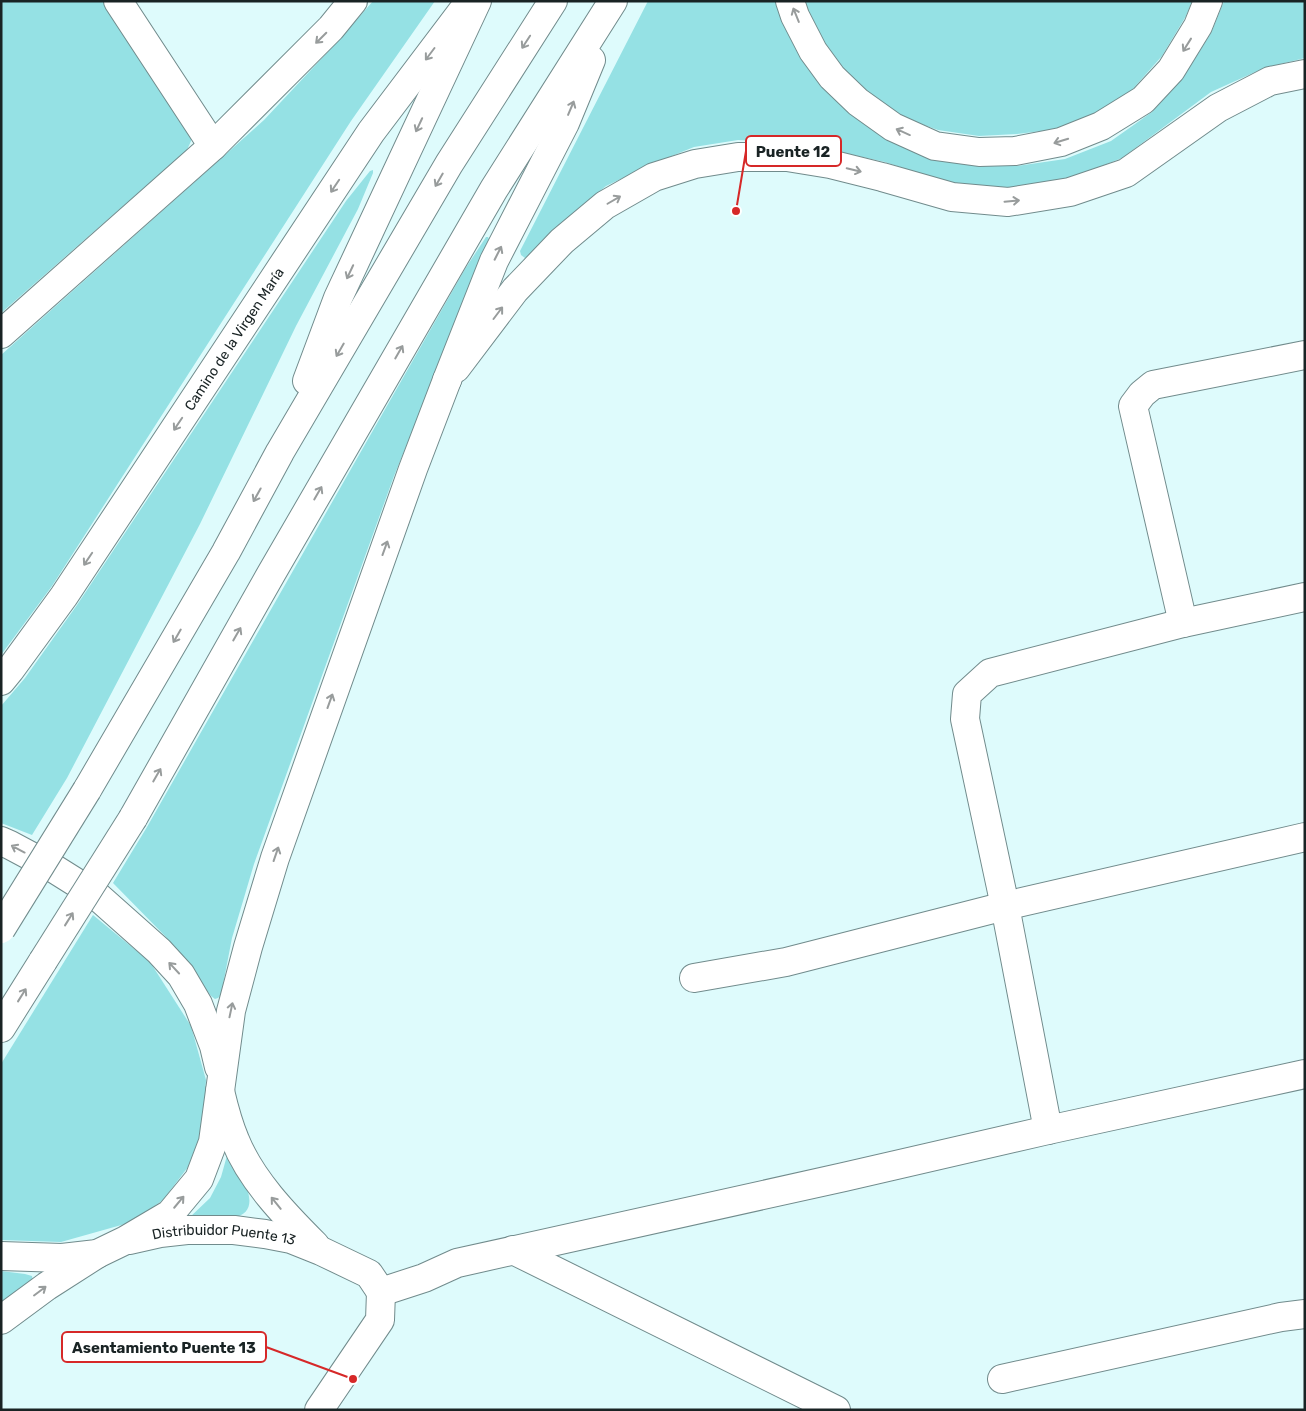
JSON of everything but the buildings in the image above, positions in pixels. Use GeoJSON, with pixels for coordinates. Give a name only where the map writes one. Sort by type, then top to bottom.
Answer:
{"type":"FeatureCollection","features":[{"type":"Feature","properties":{"kind":"main road"},"geometry":{"type":"LineString","coordinates":[[118,1],[214,146]]}},
{"type":"Feature","properties":{"kind":"main road"},"geometry":{"type":"LineString","coordinates":[[1,334],[214,146],[331,28],[353,1]]}},
{"type":"Feature","properties":{"kind":"main road","name":"Camino de la Virgen María"},"geometry":{"type":"LineString","coordinates":[[1,681],[64,596],[372,132],[470,1]]}},
{"type":"Feature","properties":{"kind":"main road"},"geometry":{"type":"LineString","coordinates":[[280,452],[338,298],[477,1]]}},
{"type":"Feature","properties":{"kind":"main road"},"geometry":{"type":"LineString","coordinates":[[1,929],[87,790],[226,552],[280,452],[449,164],[553,1]]}},
{"type":"Feature","properties":{"kind":"main road"},"geometry":{"type":"LineString","coordinates":[[1,1320],[47,1286],[97,1254],[126,1240],[170,1214],[199,1179],[213,1142],[230,1011],[275,858],[413,469],[494,261],[565,123],[615,1]]}},
{"type":"Feature","properties":{"kind":"main road"},"geometry":{"type":"LineString","coordinates":[[1,1028],[133,818],[276,565],[494,189],[615,1]]}},
{"type":"Feature","properties":{"kind":"main road"},"geometry":{"type":"LineString","coordinates":[[790,1],[795,16],[813,51],[832,77],[858,102],[893,127],[935,146],[979,152],[1016,151],[1061,142],[1101,126],[1143,100],[1171,70],[1198,26],[1208,1]]}},
{"type":"Feature","properties":{"kind":"main road"},"geometry":{"type":"LineString","coordinates":[[447,380],[514,290],[562,241],[605,205],[654,177],[695,164],[738,157],[788,157],[830,164],[952,198],[1008,202],[1070,192],[1126,173],[1218,108],[1270,81],[1305,74]]}},
{"type":"Feature","properties":{"kind":"main road"},"geometry":{"type":"LineString","coordinates":[[1183,623],[1133,406],[1142,394],[1153,385],[1305,355]]}},
{"type":"Feature","properties":{"kind":"main road"},"geometry":{"type":"LineString","coordinates":[[1048,1130],[1005,906],[965,719],[967,694],[990,673],[1183,623],[1305,597]]}},
{"type":"Feature","properties":{"kind":"main road"},"geometry":{"type":"LineString","coordinates":[[694,978],[786,962],[1005,906],[1305,837]]}},
{"type":"Feature","properties":{"kind":"main road","name":"Distribuidor Puente 13"},"geometry":{"type":"LineString","coordinates":[[1,841],[53,868],[96,895],[159,951],[181,975],[198,1004],[214,1046],[227,1119],[235,1141],[256,1178],[292,1222],[321,1251]]}},
{"type":"Feature","properties":{"kind":"main road"},"geometry":{"type":"LineString","coordinates":[[319,1410],[380,1320],[381,1292],[424,1278],[457,1263],[1305,1074]]}},
{"type":"Feature","properties":{"kind":"main road","name":"Distribuidor Puente 13"},"geometry":{"type":"LineString","coordinates":[[126,1240],[187,1230],[234,1230],[291,1239],[369,1274],[381,1292]]}},
{"type":"Feature","properties":{"kind":"main road"},"geometry":{"type":"LineString","coordinates":[[513,1250],[836,1410]]}},
{"type":"Feature","properties":{"kind":"main road"},"geometry":{"type":"LineString","coordinates":[[1,1256],[62,1258],[97,1254]]}},
{"type":"Feature","properties":{"kind":"main road"},"geometry":{"type":"LineString","coordinates":[[1002,1379],[1281,1317],[1305,1314]]}},
{"type":"Feature","properties":{"kind":"shaded area"},"geometry":{"type":"Polygon","coordinates":[[[1,1],[103,1],[192,134],[187,150],[1,313],[1,1]]]}},
{"type":"Feature","properties":{"kind":"shaded area"},"geometry":{"type":"Polygon","coordinates":[[[373,1],[435,1],[351,121],[52,586],[1,655],[1,355],[264,120],[373,1]]]}},
{"type":"Feature","properties":{"kind":"shaded area"},"geometry":{"type":"Polygon","coordinates":[[[648,1],[781,1],[804,54],[975,165],[1017,166],[1065,159],[1111,141],[1152,112],[1184,76],[1211,33],[1224,1],[1305,1],[1305,58],[1264,68],[1211,92],[1122,158],[1072,178],[1007,188],[952,184],[885,162],[803,144],[738,140],[694,147],[606,186],[561,223],[530,257],[525,258],[521,255],[520,251],[648,1]]]}},
{"type":"Feature","properties":{"kind":"shaded area"},"geometry":{"type":"Polygon","coordinates":[[[803,1],[1192,1],[1186,16],[1162,56],[1131,91],[1097,113],[1058,129],[979,136],[938,130],[899,116],[866,92],[842,70],[824,46],[803,1]]]}},
{"type":"Feature","properties":{"kind":"shaded area"},"geometry":{"type":"Polygon","coordinates":[[[373,170],[358,209],[296,326],[200,524],[67,778],[32,835],[1,823],[1,706],[25,678],[77,605],[346,201],[370,171],[373,170]]]}},
{"type":"Feature","properties":{"kind":"shaded area"},"geometry":{"type":"Polygon","coordinates":[[[486,237],[489,239],[483,257],[394,476],[254,864],[232,938],[221,995],[215,999],[165,936],[113,883],[147,827],[465,269],[486,237]]]}},
{"type":"Feature","properties":{"kind":"shaded area"},"geometry":{"type":"Polygon","coordinates":[[[93,915],[150,962],[191,1026],[206,1080],[203,1128],[188,1167],[163,1200],[132,1222],[61,1242],[1,1240],[1,1064],[93,915]]]}},
{"type":"Feature","properties":{"kind":"shaded area"},"geometry":{"type":"Polygon","coordinates":[[[228,1152],[247,1189],[248,1208],[243,1214],[232,1218],[189,1218],[210,1198],[221,1177],[228,1152]]]}},
{"type":"Feature","properties":{"kind":"shaded area"},"geometry":{"type":"Polygon","coordinates":[[[1,1271],[32,1276],[33,1281],[1,1305],[1,1271]]]}},
{"type":"Feature","properties":{"kind":"place","name":"Puente 12"},"geometry":{"type":"Point","coordinates":[736,211]}},
{"type":"Feature","properties":{"kind":"place","name":"Asentamiento Puente 13"},"geometry":{"type":"Point","coordinates":[353,1379]}}]}
